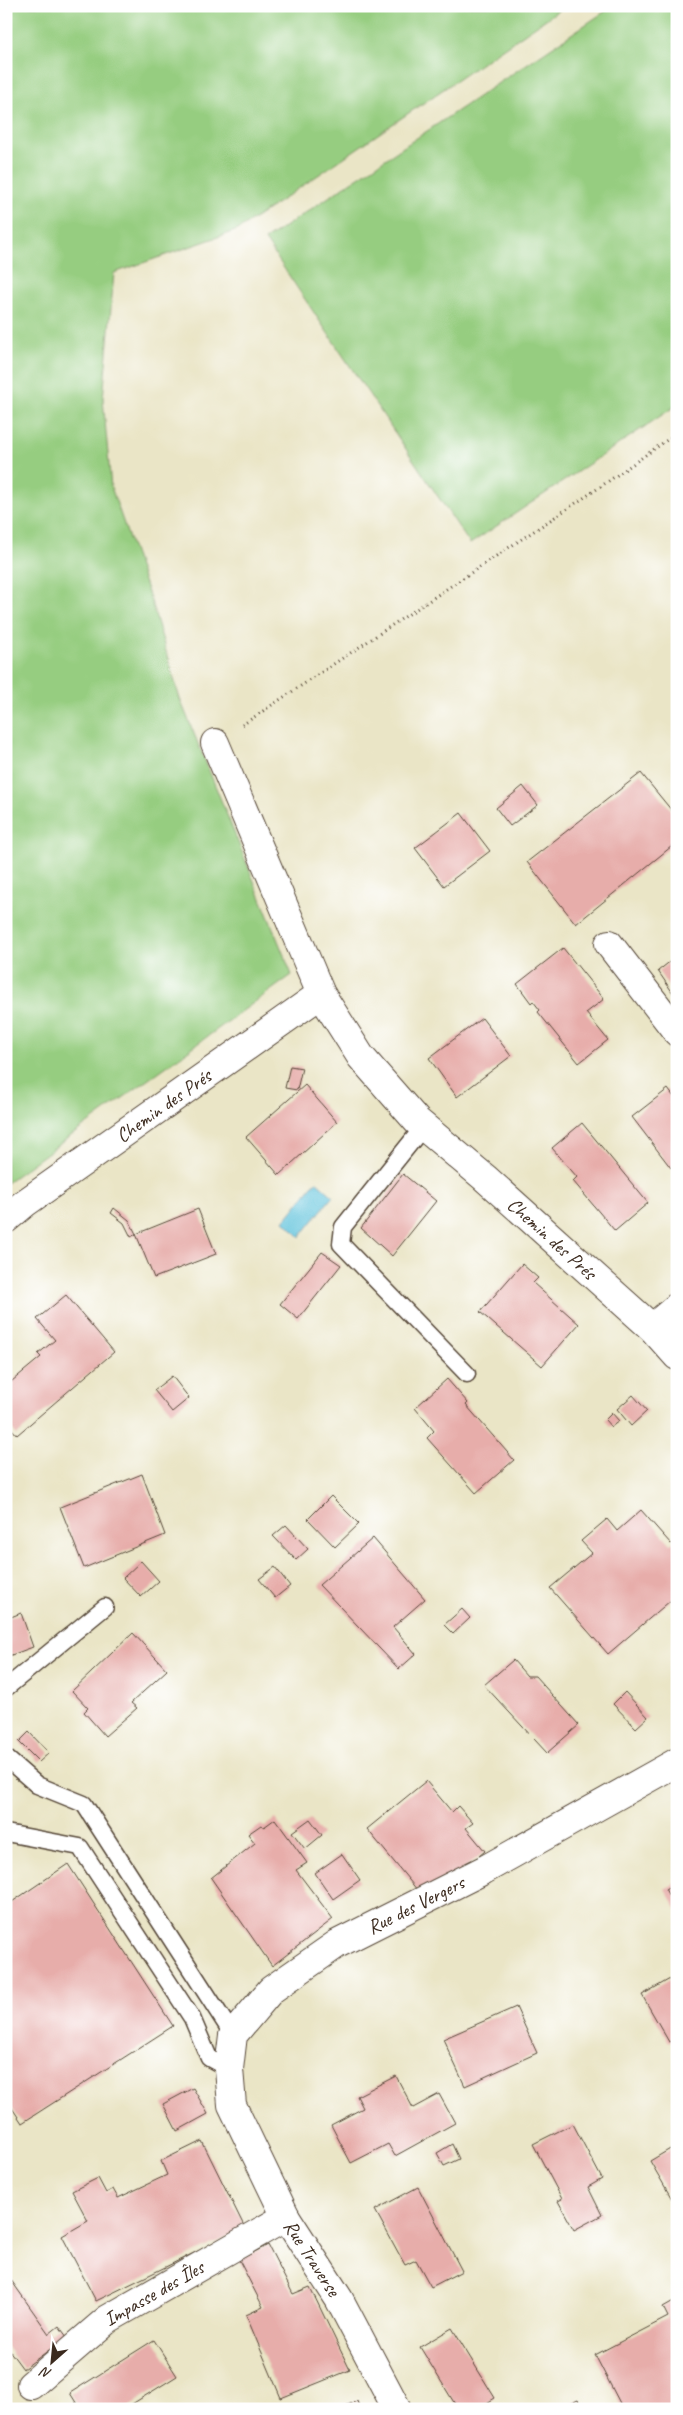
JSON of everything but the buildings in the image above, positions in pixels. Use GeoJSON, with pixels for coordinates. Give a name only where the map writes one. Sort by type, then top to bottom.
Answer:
{"type":"FeatureCollection","features":[{"type":"Feature","properties":{"kind":"street","name":"Chemin des Prés"},"geometry":{"type":"LineString","coordinates":[[215,743],[321,994],[361,1057],[424,1126],[652,1328],[677,1356]]}},
{"type":"Feature","properties":{"kind":"street"},"geometry":{"type":"LineString","coordinates":[[609,944],[677,1032]]}},
{"type":"Feature","properties":{"kind":"street","name":"Chemin des Prés"},"geometry":{"type":"LineString","coordinates":[[6,1219],[25,1203],[321,994]]}},
{"type":"Feature","properties":{"kind":"street"},"geometry":{"type":"LineString","coordinates":[[652,1328],[677,1307]]}},
{"type":"Feature","properties":{"kind":"street","name":"Rue des Vergers"},"geometry":{"type":"LineString","coordinates":[[233,2035],[271,1990],[337,1944],[484,1870],[677,1762]]}},
{"type":"Feature","properties":{"kind":"street"},"geometry":{"type":"LineString","coordinates":[[230,2069],[233,2035]]}},
{"type":"Feature","properties":{"kind":"street","name":"Rue Traverse"},"geometry":{"type":"LineString","coordinates":[[230,2069],[232,2105],[286,2217],[339,2298],[397,2409]]}},
{"type":"Feature","properties":{"kind":"street","name":"Impasse des Îles"},"geometry":{"type":"LineString","coordinates":[[31,2385],[108,2319],[286,2217]]}},
{"type":"Feature","properties":{"kind":"lane"},"geometry":{"type":"LineString","coordinates":[[424,1126],[343,1228],[341,1244],[467,1374]]}},
{"type":"Feature","properties":{"kind":"lane"},"geometry":{"type":"LineString","coordinates":[[6,1688],[106,1607]]}},
{"type":"Feature","properties":{"kind":"lane"},"geometry":{"type":"LineString","coordinates":[[6,1758],[37,1785],[84,1804],[233,2035]]}},
{"type":"Feature","properties":{"kind":"lane"},"geometry":{"type":"LineString","coordinates":[[6,1833],[80,1847],[192,2018],[209,2058],[230,2069]]}},
{"type":"Feature","properties":{"kind":"path"},"geometry":{"type":"LineString","coordinates":[[215,743],[584,498],[677,433]]}},
{"type":"Feature","properties":{"kind":"green space"},"geometry":{"type":"Polygon","coordinates":[[[6,6],[565,6],[238,230],[114,273],[103,399],[111,487],[152,604],[180,699],[292,975],[6,1183],[6,6]]]}},
{"type":"Feature","properties":{"kind":"green space"},"geometry":{"type":"Polygon","coordinates":[[[613,6],[677,6],[677,405],[470,544],[265,240],[613,6]]]}},
{"type":"Feature","properties":{"kind":"water"},"geometry":{"type":"Polygon","coordinates":[[[316,1181],[333,1196],[300,1237],[284,1221],[316,1181]]]}}]}
